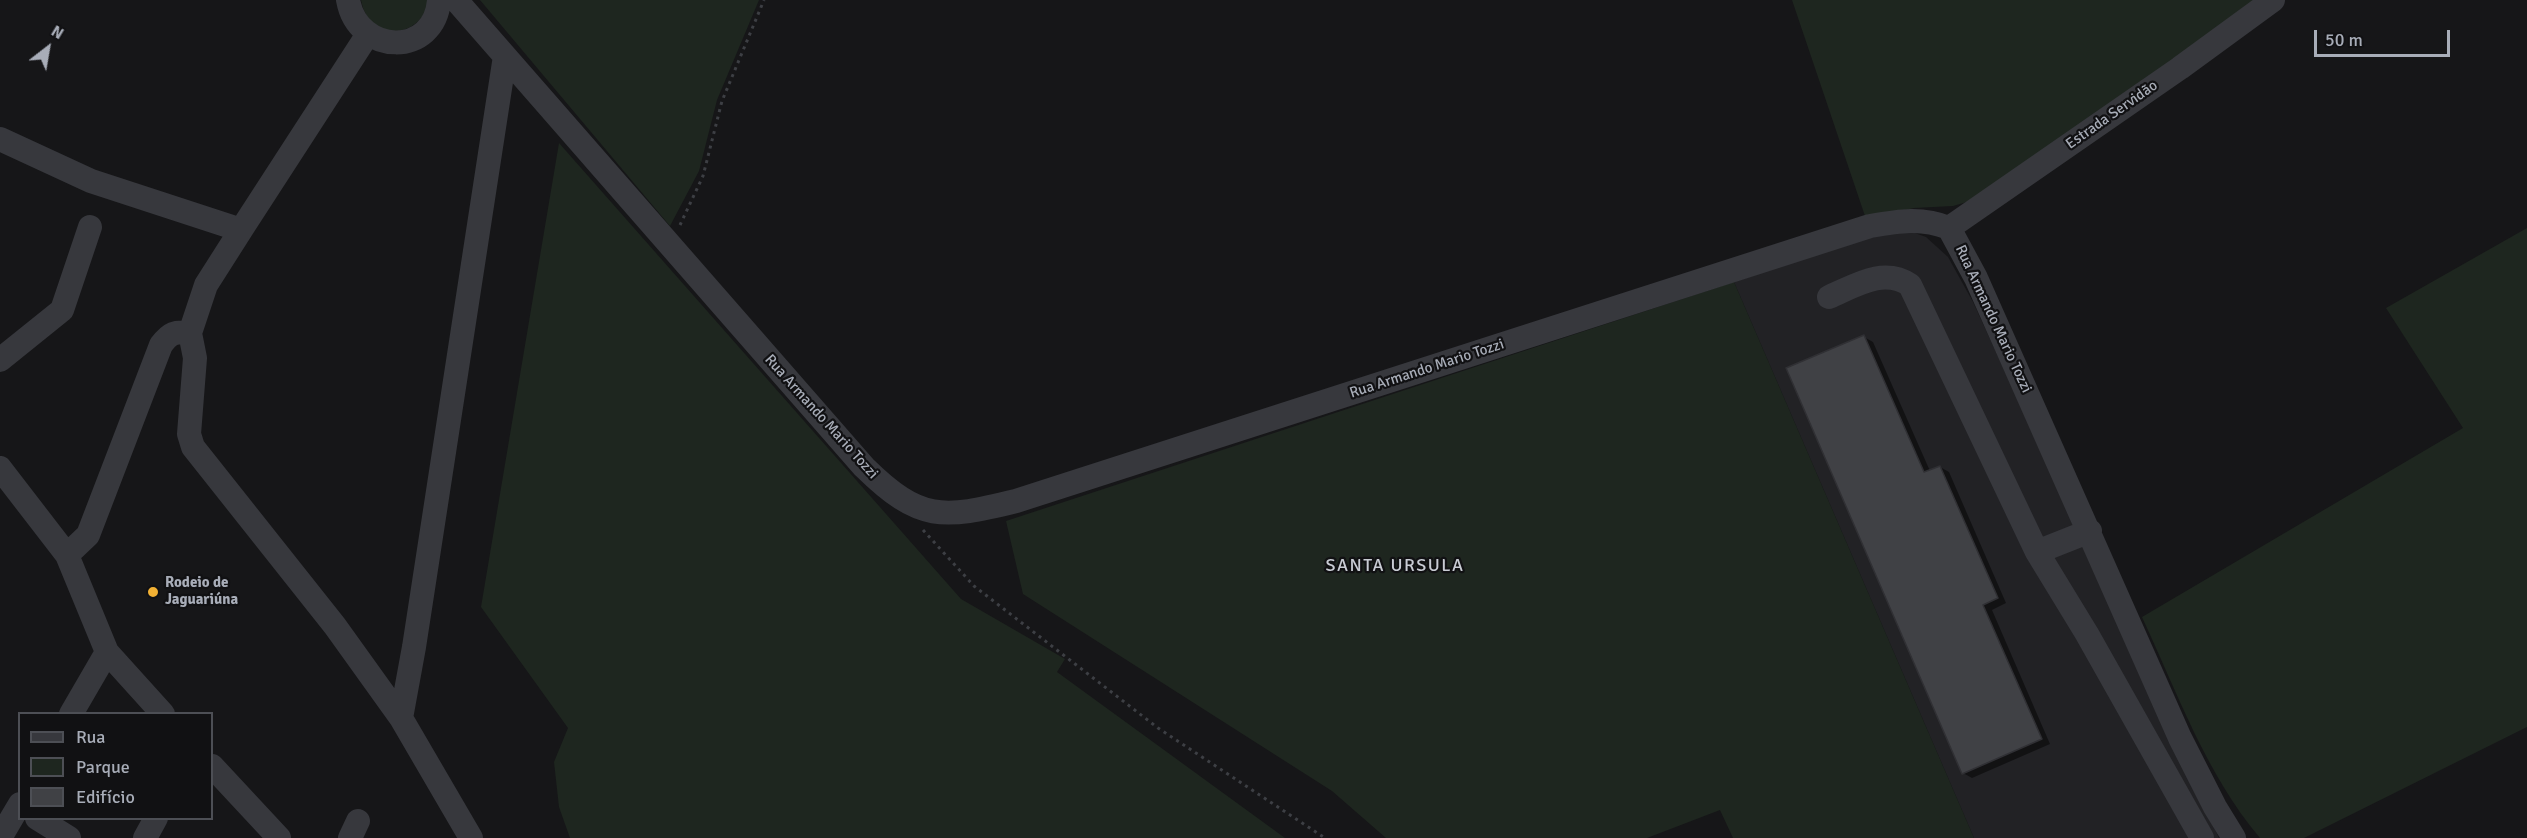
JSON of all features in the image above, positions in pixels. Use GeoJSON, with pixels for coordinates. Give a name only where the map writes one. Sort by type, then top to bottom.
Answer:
{"type":"FeatureCollection","features":[{"type":"Feature","properties":{"kind":"street"},"geometry":{"type":"LineString","coordinates":[[348,0],[356,23],[368,34],[387,42],[397,43],[417,37],[432,23],[439,0]]}},
{"type":"Feature","properties":{"kind":"street","name":"Rua Armando Mario Tozzi"},"geometry":{"type":"LineString","coordinates":[[456,0],[864,467],[886,489],[909,505],[933,512],[961,513],[1016,501],[1870,226],[1905,220],[1923,220],[1949,228],[1976,278],[2180,738],[2214,807],[2234,838]]}},
{"type":"Feature","properties":{"kind":"street","name":"Estrada Servidão"},"geometry":{"type":"LineString","coordinates":[[1949,228],[2180,68],[2273,0]]}},
{"type":"Feature","properties":{"kind":"street"},"geometry":{"type":"LineString","coordinates":[[368,34],[206,285],[190,333],[195,358],[189,434],[193,447],[335,626],[401,717],[471,838]]}},
{"type":"Feature","properties":{"kind":"street"},"geometry":{"type":"LineString","coordinates":[[401,717],[414,648],[505,56]]}},
{"type":"Feature","properties":{"kind":"street"},"geometry":{"type":"LineString","coordinates":[[0,139],[91,181],[241,230]]}},
{"type":"Feature","properties":{"kind":"street"},"geometry":{"type":"LineString","coordinates":[[0,360],[62,310],[90,227]]}},
{"type":"Feature","properties":{"kind":"street"},"geometry":{"type":"LineString","coordinates":[[1828,297],[1877,277],[1890,276],[1910,285],[2037,552],[2087,634],[2202,838]]}},
{"type":"Feature","properties":{"kind":"street"},"geometry":{"type":"LineString","coordinates":[[67,555],[88,535],[161,345],[169,334],[178,331],[190,333]]}},
{"type":"Feature","properties":{"kind":"street"},"geometry":{"type":"LineString","coordinates":[[0,468],[67,555],[107,652],[161,712]]}},
{"type":"Feature","properties":{"kind":"street"},"geometry":{"type":"LineString","coordinates":[[2037,552],[2090,531]]}},
{"type":"Feature","properties":{"kind":"street"},"geometry":{"type":"LineString","coordinates":[[72,712],[107,652]]}},
{"type":"Feature","properties":{"kind":"street"},"geometry":{"type":"LineString","coordinates":[[213,767],[279,838]]}},
{"type":"Feature","properties":{"kind":"street"},"geometry":{"type":"LineString","coordinates":[[0,838],[18,816]]}},
{"type":"Feature","properties":{"kind":"street"},"geometry":{"type":"LineString","coordinates":[[41,820],[69,838]]}},
{"type":"Feature","properties":{"kind":"street"},"geometry":{"type":"LineString","coordinates":[[145,838],[155,820]]}},
{"type":"Feature","properties":{"kind":"path"},"geometry":{"type":"LineString","coordinates":[[670,245],[703,176],[722,101],[764,0]]}},
{"type":"Feature","properties":{"kind":"path"},"geometry":{"type":"LineString","coordinates":[[909,505],[926,536],[974,586],[1158,728],[1325,838]]}},
{"type":"Feature","properties":{"kind":"shaded area"},"geometry":{"type":"Polygon","coordinates":[[[1891,229],[1909,231],[1926,237],[1948,257],[1973,302],[2219,838],[1974,838],[1734,282],[1891,229]]]}},
{"type":"Feature","properties":{"kind":"green space"},"geometry":{"type":"Polygon","coordinates":[[[361,0],[430,0],[416,23],[406,29],[395,31],[374,24],[366,14],[361,0]]]}},
{"type":"Feature","properties":{"kind":"green space"},"geometry":{"type":"Polygon","coordinates":[[[480,0],[759,0],[717,100],[699,171],[670,226],[480,0]]]}},
{"type":"Feature","properties":{"kind":"green space"},"geometry":{"type":"Polygon","coordinates":[[[1792,0],[2259,0],[1984,197],[1953,206],[1914,208],[1866,219],[1792,0]]]}},
{"type":"Feature","properties":{"kind":"green space"},"geometry":{"type":"Polygon","coordinates":[[[559,143],[961,599],[1065,659],[1057,672],[1285,838],[570,838],[559,807],[554,762],[568,728],[481,607],[559,143]]]}},
{"type":"Feature","properties":{"kind":"green space"},"geometry":{"type":"Polygon","coordinates":[[[2527,228],[2527,727],[2304,838],[2260,838],[2241,813],[2208,760],[2142,617],[2463,428],[2386,308],[2527,228]]]}},
{"type":"Feature","properties":{"kind":"green space"},"geometry":{"type":"Polygon","coordinates":[[[1734,282],[1974,838],[1733,838],[1720,810],[1647,838],[1386,838],[1332,791],[1023,594],[1006,521],[1734,282]]]}},
{"type":"Feature","properties":{"kind":"building"},"geometry":{"type":"Polygon","coordinates":[[[1864,335],[1924,472],[1940,466],[1998,598],[1983,605],[2042,739],[1962,774],[1786,368],[1864,335]]]}},
{"type":"Feature","properties":{"kind":"place","name":"Rodeio de Jaguariúna"},"geometry":{"type":"Point","coordinates":[153,592]}},
{"type":"Feature","properties":{"kind":"district","name":"SANTA URSULA"},"geometry":{"type":"Point","coordinates":[1395,566]}}]}
